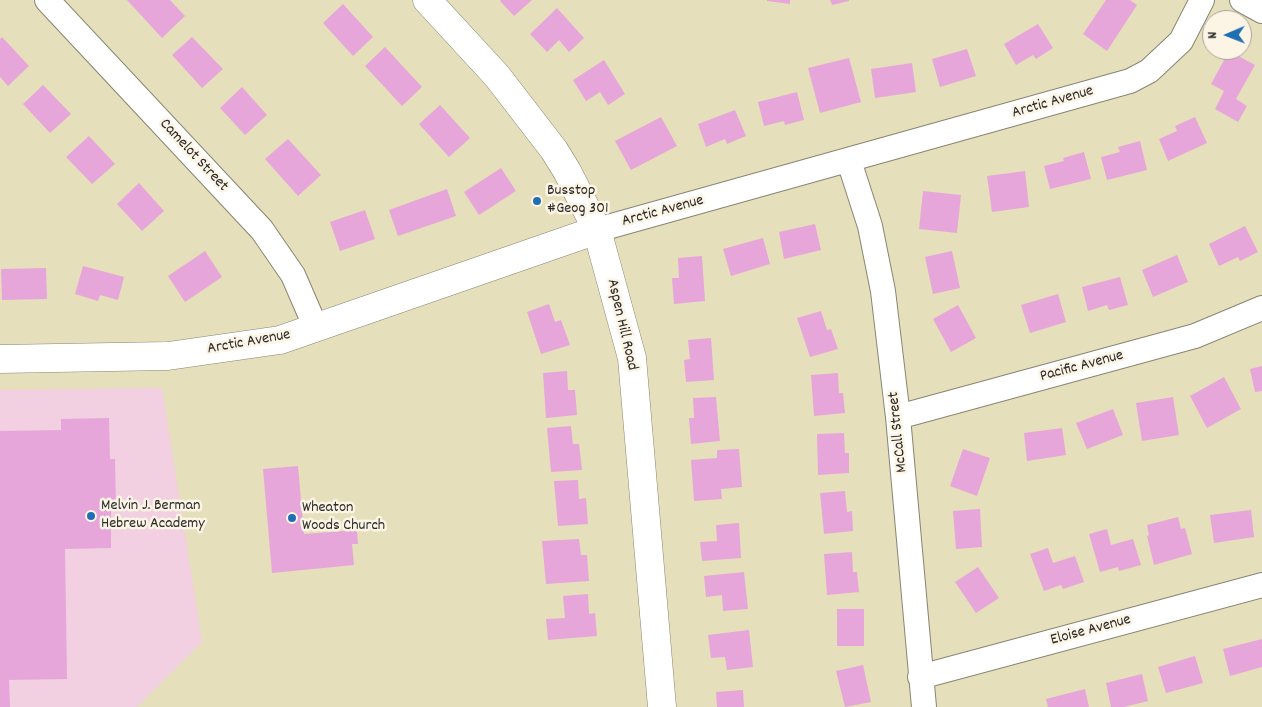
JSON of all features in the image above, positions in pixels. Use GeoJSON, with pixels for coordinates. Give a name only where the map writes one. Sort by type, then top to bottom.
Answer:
{"type":"FeatureCollection","features":[{"type":"Feature","properties":{"kind":"street","name":"Camelot Street"},"geometry":{"type":"LineString","coordinates":[[47,0],[262,230],[293,275],[316,328]]}},
{"type":"Feature","properties":{"kind":"street","name":"Aspen Hill Road"},"geometry":{"type":"LineString","coordinates":[[427,0],[497,76],[554,150],[567,171],[597,230],[632,358],[662,707]]}},
{"type":"Feature","properties":{"kind":"street","name":"Arctic Avenue"},"geometry":{"type":"LineString","coordinates":[[0,359],[168,356],[280,340],[597,230],[1130,81],[1149,71],[1181,41],[1202,0]]}},
{"type":"Feature","properties":{"kind":"street"},"geometry":{"type":"LineString","coordinates":[[1242,0],[1262,11]]}},
{"type":"Feature","properties":{"kind":"street","name":"McCall Street"},"geometry":{"type":"LineString","coordinates":[[849,161],[870,226],[883,291],[898,416],[924,707]]}},
{"type":"Feature","properties":{"kind":"street","name":"Pacific Avenue"},"geometry":{"type":"LineString","coordinates":[[898,416],[1195,336],[1262,308]]}},
{"type":"Feature","properties":{"kind":"street","name":"Eloise Avenue"},"geometry":{"type":"LineString","coordinates":[[920,676],[1262,585]]}},
{"type":"Feature","properties":{"kind":"shaded area","name":"Melvin J. Berman Hebrew Academy"},"geometry":{"type":"Polygon","coordinates":[[[162,388],[202,642],[137,707],[0,707],[0,390],[162,388]]]}},
{"type":"Feature","properties":{"kind":"building"},"geometry":{"type":"Polygon","coordinates":[[[127,0],[170,0],[185,16],[162,38],[127,0]]]}},
{"type":"Feature","properties":{"kind":"building"},"geometry":{"type":"Polygon","coordinates":[[[501,0],[532,0],[514,16],[501,0]]]}},
{"type":"Feature","properties":{"kind":"building"},"geometry":{"type":"Polygon","coordinates":[[[790,0],[790,4],[767,1],[790,0]]]}},
{"type":"Feature","properties":{"kind":"building"},"geometry":{"type":"Polygon","coordinates":[[[830,0],[849,0],[849,1],[832,5],[830,0]]]}},
{"type":"Feature","properties":{"kind":"building"},"geometry":{"type":"Polygon","coordinates":[[[1106,0],[1130,0],[1137,5],[1107,51],[1083,34],[1106,0]]]}},
{"type":"Feature","properties":{"kind":"building"},"geometry":{"type":"Polygon","coordinates":[[[343,4],[373,37],[353,56],[323,23],[343,4]]]}},
{"type":"Feature","properties":{"kind":"building"},"geometry":{"type":"Polygon","coordinates":[[[557,8],[584,38],[569,52],[559,40],[547,52],[530,34],[557,8]]]}},
{"type":"Feature","properties":{"kind":"building"},"geometry":{"type":"Polygon","coordinates":[[[1038,24],[1053,48],[1036,59],[1033,55],[1016,65],[1004,44],[1038,24]]]}},
{"type":"Feature","properties":{"kind":"building"},"geometry":{"type":"Polygon","coordinates":[[[2,37],[29,66],[8,86],[0,77],[0,39],[2,37]]]}},
{"type":"Feature","properties":{"kind":"building"},"geometry":{"type":"Polygon","coordinates":[[[192,37],[223,69],[202,88],[172,55],[192,37]]]}},
{"type":"Feature","properties":{"kind":"building"},"geometry":{"type":"Polygon","coordinates":[[[385,47],[422,87],[402,106],[365,66],[385,47]]]}},
{"type":"Feature","properties":{"kind":"building"},"geometry":{"type":"Polygon","coordinates":[[[967,49],[976,76],[940,87],[932,59],[967,49]]]}},
{"type":"Feature","properties":{"kind":"building"},"geometry":{"type":"Polygon","coordinates":[[[849,58],[861,102],[820,113],[808,68],[849,58]]]}},
{"type":"Feature","properties":{"kind":"building"},"geometry":{"type":"Polygon","coordinates":[[[604,60],[625,94],[608,105],[600,92],[586,101],[573,80],[604,60]]]}},
{"type":"Feature","properties":{"kind":"building"},"geometry":{"type":"Polygon","coordinates":[[[1224,60],[1246,60],[1255,65],[1236,99],[1247,106],[1238,122],[1215,109],[1224,91],[1211,84],[1224,60]]]}},
{"type":"Feature","properties":{"kind":"building"},"geometry":{"type":"Polygon","coordinates":[[[912,63],[916,92],[875,98],[871,69],[912,63]]]}},
{"type":"Feature","properties":{"kind":"building"},"geometry":{"type":"Polygon","coordinates":[[[43,85],[71,114],[50,133],[23,104],[43,85]]]}},
{"type":"Feature","properties":{"kind":"building"},"geometry":{"type":"Polygon","coordinates":[[[242,87],[267,115],[245,135],[220,108],[242,87]]]}},
{"type":"Feature","properties":{"kind":"building"},"geometry":{"type":"Polygon","coordinates":[[[797,92],[804,120],[785,125],[784,121],[764,126],[758,102],[797,92]]]}},
{"type":"Feature","properties":{"kind":"building"},"geometry":{"type":"Polygon","coordinates":[[[440,105],[470,138],[449,157],[419,124],[440,105]]]}},
{"type":"Feature","properties":{"kind":"building"},"geometry":{"type":"Polygon","coordinates":[[[735,110],[746,136],[727,144],[725,139],[706,147],[698,124],[735,110]]]}},
{"type":"Feature","properties":{"kind":"building"},"geometry":{"type":"Polygon","coordinates":[[[661,117],[677,146],[631,170],[615,141],[661,117]]]}},
{"type":"Feature","properties":{"kind":"building"},"geometry":{"type":"Polygon","coordinates":[[[1195,117],[1207,143],[1168,161],[1159,139],[1177,131],[1175,126],[1195,117]]]}},
{"type":"Feature","properties":{"kind":"building"},"geometry":{"type":"Polygon","coordinates":[[[89,136],[115,164],[92,184],[66,157],[89,136]]]}},
{"type":"Feature","properties":{"kind":"building"},"geometry":{"type":"Polygon","coordinates":[[[288,139],[321,175],[298,196],[265,159],[288,139]]]}},
{"type":"Feature","properties":{"kind":"building"},"geometry":{"type":"Polygon","coordinates":[[[1140,141],[1147,170],[1107,180],[1101,157],[1120,152],[1118,147],[1140,141]]]}},
{"type":"Feature","properties":{"kind":"building"},"geometry":{"type":"Polygon","coordinates":[[[1084,152],[1091,179],[1050,189],[1044,166],[1064,161],[1063,158],[1084,152]]]}},
{"type":"Feature","properties":{"kind":"building"},"geometry":{"type":"Polygon","coordinates":[[[501,168],[516,191],[479,215],[464,192],[501,168]]]}},
{"type":"Feature","properties":{"kind":"building"},"geometry":{"type":"Polygon","coordinates":[[[1025,171],[1029,207],[992,212],[987,176],[1025,171]]]}},
{"type":"Feature","properties":{"kind":"building"},"geometry":{"type":"Polygon","coordinates":[[[139,183],[164,211],[142,231],[117,204],[139,183]]]}},
{"type":"Feature","properties":{"kind":"building"},"geometry":{"type":"Polygon","coordinates":[[[447,189],[456,216],[398,236],[389,210],[447,189]]]}},
{"type":"Feature","properties":{"kind":"building"},"geometry":{"type":"Polygon","coordinates":[[[923,191],[961,195],[957,233],[919,229],[923,191]]]}},
{"type":"Feature","properties":{"kind":"building"},"geometry":{"type":"Polygon","coordinates":[[[365,210],[375,239],[340,251],[330,222],[365,210]]]}},
{"type":"Feature","properties":{"kind":"building"},"geometry":{"type":"Polygon","coordinates":[[[815,224],[821,250],[784,259],[779,232],[815,224]]]}},
{"type":"Feature","properties":{"kind":"building"},"geometry":{"type":"Polygon","coordinates":[[[1245,226],[1258,252],[1240,261],[1238,257],[1219,266],[1209,244],[1245,226]]]}},
{"type":"Feature","properties":{"kind":"building"},"geometry":{"type":"Polygon","coordinates":[[[763,238],[770,264],[731,276],[723,249],[763,238]]]}},
{"type":"Feature","properties":{"kind":"building"},"geometry":{"type":"Polygon","coordinates":[[[205,251],[222,277],[185,302],[168,276],[205,251]]]}},
{"type":"Feature","properties":{"kind":"building"},"geometry":{"type":"Polygon","coordinates":[[[952,251],[960,288],[933,294],[925,257],[952,251]]]}},
{"type":"Feature","properties":{"kind":"building"},"geometry":{"type":"Polygon","coordinates":[[[1177,255],[1188,282],[1153,297],[1142,270],[1177,255]]]}},
{"type":"Feature","properties":{"kind":"building"},"geometry":{"type":"Polygon","coordinates":[[[702,256],[705,301],[674,304],[672,278],[679,278],[678,258],[702,256]]]}},
{"type":"Feature","properties":{"kind":"building"},"geometry":{"type":"Polygon","coordinates":[[[83,266],[124,277],[118,300],[100,295],[98,301],[75,294],[83,266]]]}},
{"type":"Feature","properties":{"kind":"building"},"geometry":{"type":"Polygon","coordinates":[[[46,268],[47,299],[2,300],[1,269],[46,268]]]}},
{"type":"Feature","properties":{"kind":"building"},"geometry":{"type":"Polygon","coordinates":[[[1120,277],[1128,305],[1109,310],[1107,305],[1088,311],[1082,287],[1120,277]]]}},
{"type":"Feature","properties":{"kind":"building"},"geometry":{"type":"Polygon","coordinates":[[[1058,294],[1066,322],[1030,333],[1021,305],[1058,294]]]}},
{"type":"Feature","properties":{"kind":"building"},"geometry":{"type":"Polygon","coordinates":[[[549,304],[555,322],[561,320],[570,345],[541,354],[527,312],[549,304]]]}},
{"type":"Feature","properties":{"kind":"building"},"geometry":{"type":"Polygon","coordinates":[[[958,305],[976,338],[951,352],[933,319],[958,305]]]}},
{"type":"Feature","properties":{"kind":"building"},"geometry":{"type":"Polygon","coordinates":[[[821,311],[827,330],[831,329],[838,349],[810,357],[797,318],[821,311]]]}},
{"type":"Feature","properties":{"kind":"building"},"geometry":{"type":"Polygon","coordinates":[[[711,338],[714,380],[686,382],[684,360],[690,359],[688,340],[711,338]]]}},
{"type":"Feature","properties":{"kind":"building"},"geometry":{"type":"Polygon","coordinates":[[[1262,366],[1262,391],[1255,392],[1250,369],[1262,366]]]}},
{"type":"Feature","properties":{"kind":"building"},"geometry":{"type":"Polygon","coordinates":[[[567,371],[568,390],[575,390],[577,415],[546,418],[543,373],[567,371]]]}},
{"type":"Feature","properties":{"kind":"building"},"geometry":{"type":"Polygon","coordinates":[[[838,373],[839,393],[843,393],[845,413],[814,416],[811,375],[838,373]]]}},
{"type":"Feature","properties":{"kind":"building"},"geometry":{"type":"Polygon","coordinates":[[[1224,377],[1241,409],[1207,428],[1190,396],[1224,377]]]}},
{"type":"Feature","properties":{"kind":"building"},"geometry":{"type":"Polygon","coordinates":[[[716,397],[720,441],[691,444],[689,418],[694,418],[693,398],[716,397]]]}},
{"type":"Feature","properties":{"kind":"building"},"geometry":{"type":"Polygon","coordinates":[[[1173,397],[1179,435],[1142,441],[1136,403],[1173,397]]]}},
{"type":"Feature","properties":{"kind":"building"},"geometry":{"type":"Polygon","coordinates":[[[1113,409],[1123,435],[1087,449],[1076,423],[1113,409]]]}},
{"type":"Feature","properties":{"kind":"building"},"geometry":{"type":"Polygon","coordinates":[[[109,418],[110,459],[115,459],[116,507],[111,508],[111,548],[65,549],[67,679],[9,680],[10,707],[0,707],[0,431],[61,430],[61,419],[109,418]]]}},
{"type":"Feature","properties":{"kind":"building"},"geometry":{"type":"Polygon","coordinates":[[[571,426],[573,444],[579,444],[582,470],[551,472],[547,428],[571,426]]]}},
{"type":"Feature","properties":{"kind":"building"},"geometry":{"type":"Polygon","coordinates":[[[1062,428],[1066,455],[1027,461],[1024,433],[1062,428]]]}},
{"type":"Feature","properties":{"kind":"building"},"geometry":{"type":"Polygon","coordinates":[[[844,433],[845,453],[849,453],[849,473],[818,475],[817,434],[844,433]]]}},
{"type":"Feature","properties":{"kind":"building"},"geometry":{"type":"Polygon","coordinates":[[[739,449],[742,487],[721,489],[722,499],[694,501],[691,460],[717,458],[717,450],[739,449]]]}},
{"type":"Feature","properties":{"kind":"building"},"geometry":{"type":"Polygon","coordinates":[[[963,449],[990,458],[977,496],[950,486],[963,449]]]}},
{"type":"Feature","properties":{"kind":"building"},"geometry":{"type":"Polygon","coordinates":[[[298,466],[304,534],[357,530],[358,544],[352,544],[354,565],[272,573],[263,469],[298,466]]]}},
{"type":"Feature","properties":{"kind":"building"},"geometry":{"type":"Polygon","coordinates":[[[578,480],[579,499],[586,498],[588,524],[558,526],[554,481],[578,480]]]}},
{"type":"Feature","properties":{"kind":"building"},"geometry":{"type":"Polygon","coordinates":[[[845,491],[847,512],[852,511],[853,531],[824,534],[820,493],[845,491]]]}},
{"type":"Feature","properties":{"kind":"building"},"geometry":{"type":"Polygon","coordinates":[[[980,509],[982,547],[956,549],[953,511],[980,509]]]}},
{"type":"Feature","properties":{"kind":"building"},"geometry":{"type":"Polygon","coordinates":[[[1251,510],[1254,537],[1214,543],[1210,515],[1251,510]]]}},
{"type":"Feature","properties":{"kind":"building"},"geometry":{"type":"Polygon","coordinates":[[[1178,517],[1181,529],[1185,528],[1192,554],[1154,565],[1147,536],[1149,535],[1147,525],[1178,517]]]}},
{"type":"Feature","properties":{"kind":"building"},"geometry":{"type":"Polygon","coordinates":[[[739,523],[741,558],[702,561],[700,542],[717,541],[716,525],[739,523]]]}},
{"type":"Feature","properties":{"kind":"building"},"geometry":{"type":"Polygon","coordinates":[[[1107,529],[1111,545],[1133,539],[1141,565],[1119,571],[1118,567],[1100,572],[1089,534],[1107,529]]]}},
{"type":"Feature","properties":{"kind":"building"},"geometry":{"type":"Polygon","coordinates":[[[579,539],[581,555],[587,555],[589,581],[546,584],[542,541],[579,539]]]}},
{"type":"Feature","properties":{"kind":"building"},"geometry":{"type":"Polygon","coordinates":[[[1048,548],[1053,563],[1075,556],[1084,582],[1063,589],[1061,585],[1044,591],[1030,554],[1048,548]]]}},
{"type":"Feature","properties":{"kind":"building"},"geometry":{"type":"Polygon","coordinates":[[[852,552],[853,572],[857,572],[859,592],[827,595],[824,554],[852,552]]]}},
{"type":"Feature","properties":{"kind":"building"},"geometry":{"type":"Polygon","coordinates":[[[978,567],[999,598],[976,613],[955,582],[978,567]]]}},
{"type":"Feature","properties":{"kind":"building"},"geometry":{"type":"Polygon","coordinates":[[[744,572],[748,609],[723,611],[722,595],[706,597],[704,576],[744,572]]]}},
{"type":"Feature","properties":{"kind":"building"},"geometry":{"type":"Polygon","coordinates":[[[588,594],[589,614],[595,613],[597,636],[548,640],[546,619],[565,618],[563,596],[588,594]]]}},
{"type":"Feature","properties":{"kind":"building"},"geometry":{"type":"Polygon","coordinates":[[[837,609],[864,609],[864,646],[837,646],[837,609]]]}},
{"type":"Feature","properties":{"kind":"building"},"geometry":{"type":"Polygon","coordinates":[[[749,630],[753,667],[727,670],[725,657],[711,658],[708,635],[749,630]]]}},
{"type":"Feature","properties":{"kind":"building"},"geometry":{"type":"Polygon","coordinates":[[[1262,639],[1262,667],[1230,676],[1223,649],[1262,639]]]}},
{"type":"Feature","properties":{"kind":"building"},"geometry":{"type":"Polygon","coordinates":[[[1195,656],[1203,683],[1166,693],[1158,667],[1195,656]]]}},
{"type":"Feature","properties":{"kind":"building"},"geometry":{"type":"Polygon","coordinates":[[[863,665],[871,702],[845,707],[836,671],[863,665]]]}},
{"type":"Feature","properties":{"kind":"building"},"geometry":{"type":"Polygon","coordinates":[[[1142,674],[1148,701],[1124,707],[1111,707],[1106,683],[1142,674]]]}},
{"type":"Feature","properties":{"kind":"building"},"geometry":{"type":"Polygon","coordinates":[[[1085,689],[1089,707],[1048,707],[1046,699],[1085,689]]]}},
{"type":"Feature","properties":{"kind":"building"},"geometry":{"type":"Polygon","coordinates":[[[743,690],[744,707],[717,707],[716,692],[743,690]]]}},
{"type":"Feature","properties":{"kind":"place","name":"Busstop #Geog 301"},"geometry":{"type":"Point","coordinates":[537,201]}},
{"type":"Feature","properties":{"kind":"place","name":"Melvin J. Berman Hebrew Academy"},"geometry":{"type":"Point","coordinates":[91,516]}},
{"type":"Feature","properties":{"kind":"place","name":"Wheaton Woods Church"},"geometry":{"type":"Point","coordinates":[292,518]}}]}
